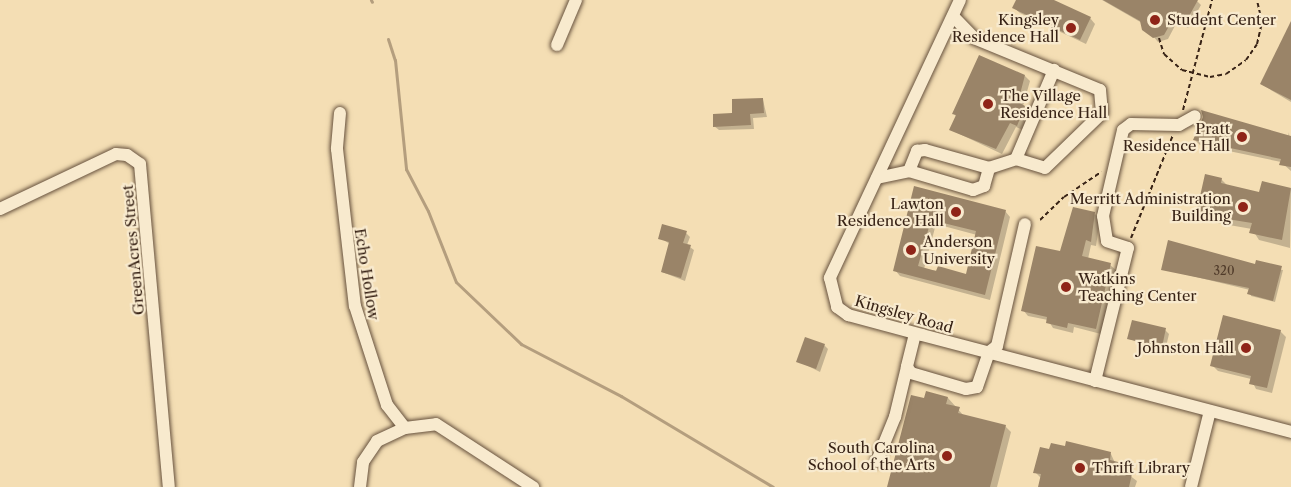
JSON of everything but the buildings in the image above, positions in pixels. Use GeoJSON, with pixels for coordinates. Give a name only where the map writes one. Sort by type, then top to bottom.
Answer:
{"type":"FeatureCollection","features":[{"type":"Feature","properties":{"kind":"street"},"geometry":{"type":"LineString","coordinates":[[557,45],[576,0]]}},
{"type":"Feature","properties":{"kind":"street","name":"Kingsley Road"},"geometry":{"type":"LineString","coordinates":[[960,0],[830,278],[831,294],[837,307],[848,315],[915,334],[1291,432]]}},
{"type":"Feature","properties":{"kind":"street"},"geometry":{"type":"LineString","coordinates":[[909,171],[917,151],[925,150],[989,168],[1016,159],[1045,168],[1102,113],[1100,90],[974,38],[952,16]]}},
{"type":"Feature","properties":{"kind":"street"},"geometry":{"type":"LineString","coordinates":[[1016,159],[1054,70]]}},
{"type":"Feature","properties":{"kind":"street","name":"Echo Hollow"},"geometry":{"type":"LineString","coordinates":[[340,113],[337,149],[355,306],[387,405],[405,428]]}},
{"type":"Feature","properties":{"kind":"street"},"geometry":{"type":"LineString","coordinates":[[1095,381],[1128,248],[1107,241],[1103,216],[1123,130],[1131,124],[1171,126],[1195,116]]}},
{"type":"Feature","properties":{"kind":"street","name":"GreenAcres Street"},"geometry":{"type":"LineString","coordinates":[[0,209],[116,154],[127,155],[140,164],[169,487]]}},
{"type":"Feature","properties":{"kind":"street"},"geometry":{"type":"LineString","coordinates":[[877,178],[909,171],[973,190],[984,186],[989,168]]}},
{"type":"Feature","properties":{"kind":"street"},"geometry":{"type":"LineString","coordinates":[[907,367],[920,377],[972,389],[981,380],[989,352],[997,346],[1025,224]]}},
{"type":"Feature","properties":{"kind":"street"},"geometry":{"type":"LineString","coordinates":[[877,460],[895,417],[915,334]]}},
{"type":"Feature","properties":{"kind":"street"},"geometry":{"type":"LineString","coordinates":[[1191,487],[1210,411]]}},
{"type":"Feature","properties":{"kind":"street"},"geometry":{"type":"LineString","coordinates":[[360,487],[363,462],[377,441],[405,428],[436,424],[533,487]]}},
{"type":"Feature","properties":{"kind":"path"},"geometry":{"type":"LineString","coordinates":[[1159,38],[1164,54],[1182,70],[1210,77],[1226,74],[1246,60],[1257,44],[1262,22],[1257,0]]}},
{"type":"Feature","properties":{"kind":"path"},"geometry":{"type":"LineString","coordinates":[[1040,220],[1064,196],[1113,166]]}},
{"type":"Feature","properties":{"kind":"waterway"},"geometry":{"type":"LineString","coordinates":[[388,39],[395,60],[406,169],[428,211],[456,282],[521,344],[621,396],[773,487]]}},
{"type":"Feature","properties":{"kind":"place","name":"Student Center"},"geometry":{"type":"Point","coordinates":[1155,20]}},
{"type":"Feature","properties":{"kind":"place","name":"Kingsley Residence Hall"},"geometry":{"type":"Point","coordinates":[1071,28]}},
{"type":"Feature","properties":{"kind":"place","name":"The Village Residence Hall"},"geometry":{"type":"Point","coordinates":[988,104]}},
{"type":"Feature","properties":{"kind":"place","name":"Pratt Residence Hall"},"geometry":{"type":"Point","coordinates":[1242,137]}},
{"type":"Feature","properties":{"kind":"place","name":"Merritt Administration Building"},"geometry":{"type":"Point","coordinates":[1243,207]}},
{"type":"Feature","properties":{"kind":"place","name":"Lawton Residence Hall"},"geometry":{"type":"Point","coordinates":[956,212]}},
{"type":"Feature","properties":{"kind":"place","name":"Anderson University"},"geometry":{"type":"Point","coordinates":[911,250]}},
{"type":"Feature","properties":{"kind":"place","name":"Watkins Teaching Center"},"geometry":{"type":"Point","coordinates":[1066,287]}},
{"type":"Feature","properties":{"kind":"place","name":"Johnston Hall"},"geometry":{"type":"Point","coordinates":[1246,348]}},
{"type":"Feature","properties":{"kind":"place","name":"South Carolina School of the Arts"},"geometry":{"type":"Point","coordinates":[947,456]}},
{"type":"Feature","properties":{"kind":"place","name":"Thrift Library"},"geometry":{"type":"Point","coordinates":[1080,468]}}]}
